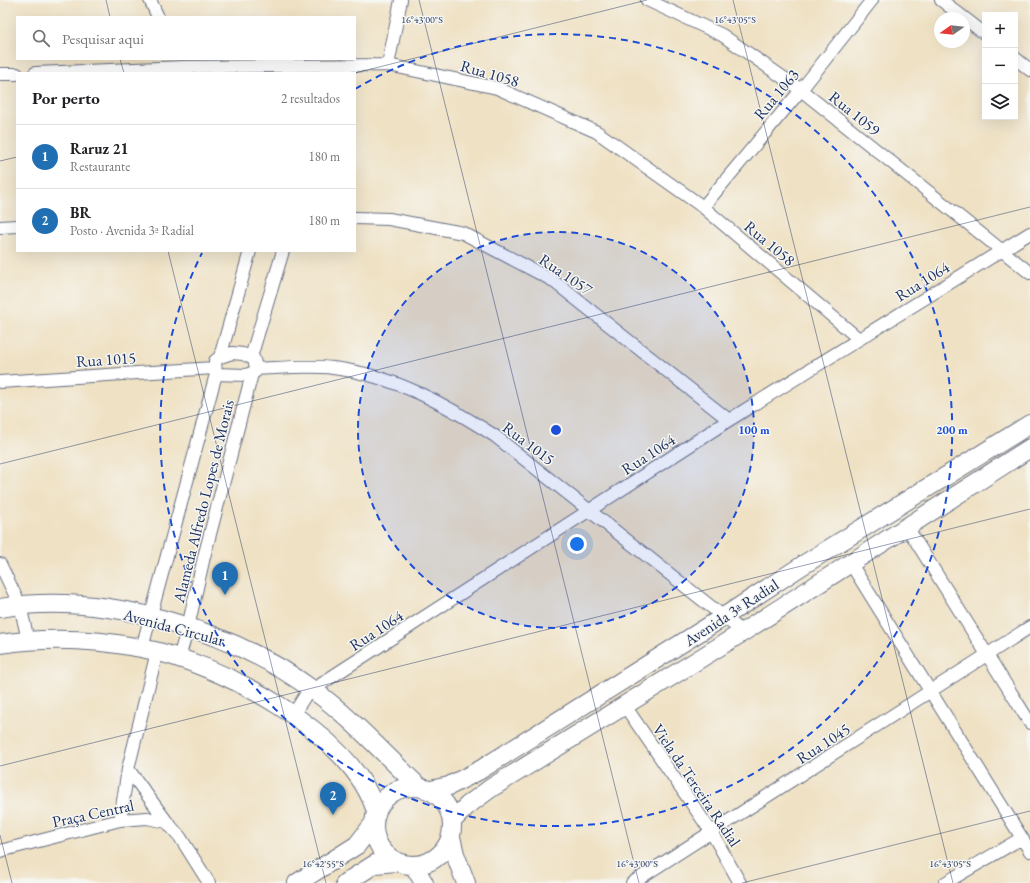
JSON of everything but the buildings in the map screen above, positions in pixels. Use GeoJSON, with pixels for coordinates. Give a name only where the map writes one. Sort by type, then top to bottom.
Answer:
{"type":"FeatureCollection","features":[{"type":"Feature","properties":{"kind":"main road"},"geometry":{"type":"LineString","coordinates":[[907,527],[905,518],[908,511],[1014,442],[1029,425]]}},
{"type":"Feature","properties":{"kind":"main road","name":"Avenida 3ª Radial"},"geometry":{"type":"LineString","coordinates":[[424,788],[449,786],[480,770],[726,616],[803,565],[1029,425]]}},
{"type":"Feature","properties":{"kind":"main road","name":"Avenida 3ª Radial"},"geometry":{"type":"LineString","coordinates":[[452,829],[468,805],[491,788],[851,564],[1030,448]]}},
{"type":"Feature","properties":{"kind":"main road"},"geometry":{"type":"LineString","coordinates":[[803,565],[837,555],[851,564]]}},
{"type":"Feature","properties":{"kind":"main road","name":"Avenida Circular"},"geometry":{"type":"LineString","coordinates":[[0,608],[20,605],[63,605],[106,609],[151,617],[188,627],[220,638],[254,653],[313,690],[424,788]]}},
{"type":"Feature","properties":{"kind":"main road","name":"Avenida Circular"},"geometry":{"type":"LineString","coordinates":[[0,644],[28,640],[92,640],[150,650],[179,658],[239,683],[293,715],[332,747],[356,773],[367,788],[375,817]]}},
{"type":"Feature","properties":{"kind":"main road"},"geometry":{"type":"LineString","coordinates":[[297,883],[357,845],[375,817],[381,803],[392,792],[409,786],[424,788],[441,798],[448,808],[455,854],[466,883]]}},
{"type":"Feature","properties":{"kind":"main road"},"geometry":{"type":"LineString","coordinates":[[375,817],[375,834],[379,846],[386,855],[396,862]]}},
{"type":"Feature","properties":{"kind":"main road"},"geometry":{"type":"LineString","coordinates":[[345,883],[375,864],[396,862],[414,866],[422,865],[436,858],[447,847],[452,829]]}},
{"type":"Feature","properties":{"kind":"main road"},"geometry":{"type":"LineString","coordinates":[[414,866],[424,883]]}},
{"type":"Feature","properties":{"kind":"street"},"geometry":{"type":"LineString","coordinates":[[150,0],[158,16]]}},
{"type":"Feature","properties":{"kind":"street"},"geometry":{"type":"LineString","coordinates":[[388,65],[401,0]]}},
{"type":"Feature","properties":{"kind":"street","name":"Rua 1059"},"geometry":{"type":"LineString","coordinates":[[647,0],[722,35],[801,90],[1030,272]]}},
{"type":"Feature","properties":{"kind":"street","name":"Rua 1063"},"geometry":{"type":"LineString","coordinates":[[703,207],[801,90],[872,0]]}},
{"type":"Feature","properties":{"kind":"street"},"geometry":{"type":"LineString","coordinates":[[941,0],[982,32]]}},
{"type":"Feature","properties":{"kind":"street"},"geometry":{"type":"LineString","coordinates":[[1018,60],[1030,70]]}},
{"type":"Feature","properties":{"kind":"street","name":"Rua 1058"},"geometry":{"type":"LineString","coordinates":[[50,72],[182,63],[249,70],[388,65],[497,88],[597,132],[703,207],[859,339]]}},
{"type":"Feature","properties":{"kind":"street"},"geometry":{"type":"LineString","coordinates":[[0,74],[16,74]]}},
{"type":"Feature","properties":{"kind":"street","name":"Rua 1057"},"geometry":{"type":"LineString","coordinates":[[356,218],[389,219],[463,233],[552,280],[729,420]]}},
{"type":"Feature","properties":{"kind":"street"},"geometry":{"type":"LineString","coordinates":[[0,227],[16,226]]}},
{"type":"Feature","properties":{"kind":"street","name":"Rua 1064"},"geometry":{"type":"LineString","coordinates":[[293,715],[305,696],[313,690],[591,511],[729,420],[1030,233]]}},
{"type":"Feature","properties":{"kind":"street"},"geometry":{"type":"LineString","coordinates":[[250,252],[220,357],[238,353],[252,357],[255,361],[254,371]]}},
{"type":"Feature","properties":{"kind":"street"},"geometry":{"type":"LineString","coordinates":[[252,357],[283,252]]}},
{"type":"Feature","properties":{"kind":"street","name":"Alameda Alfredo Lopes de Morais"},"geometry":{"type":"LineString","coordinates":[[120,820],[150,650],[151,617],[215,371],[215,361],[220,357]]}},
{"type":"Feature","properties":{"kind":"street","name":"Rua 1015"},"geometry":{"type":"LineString","coordinates":[[0,382],[215,371],[332,368],[374,376],[419,392],[458,413],[494,436],[726,616],[743,632]]}},
{"type":"Feature","properties":{"kind":"street","name":"Alameda Alfredo Lopes de Morais"},"geometry":{"type":"LineString","coordinates":[[179,658],[188,627],[204,557],[254,371]]}},
{"type":"Feature","properties":{"kind":"street"},"geometry":{"type":"LineString","coordinates":[[907,527],[988,654],[1030,724]]}},
{"type":"Feature","properties":{"kind":"street"},"geometry":{"type":"LineString","coordinates":[[0,564],[20,605],[28,640]]}},
{"type":"Feature","properties":{"kind":"street"},"geometry":{"type":"LineString","coordinates":[[851,564],[1030,851]]}},
{"type":"Feature","properties":{"kind":"street","name":"Rua 1045"},"geometry":{"type":"LineString","coordinates":[[632,883],[712,833],[1030,627]]}},
{"type":"Feature","properties":{"kind":"street","name":"Viela da Terceira Radial"},"geometry":{"type":"LineString","coordinates":[[625,706],[712,833],[740,883]]}},
{"type":"Feature","properties":{"kind":"street"},"geometry":{"type":"LineString","coordinates":[[128,769],[167,822],[180,837],[209,883]]}},
{"type":"Feature","properties":{"kind":"street","name":"Praça Central"},"geometry":{"type":"LineString","coordinates":[[0,851],[120,820],[147,818],[167,822]]}},
{"type":"Feature","properties":{"kind":"street"},"geometry":{"type":"LineString","coordinates":[[945,883],[1022,838]]}},
{"type":"Feature","properties":{"kind":"place","name":"Raruz 21"},"geometry":{"type":"Point","coordinates":[225,595]}},
{"type":"Feature","properties":{"kind":"place","name":"BR"},"geometry":{"type":"Point","coordinates":[333,815]}}]}
